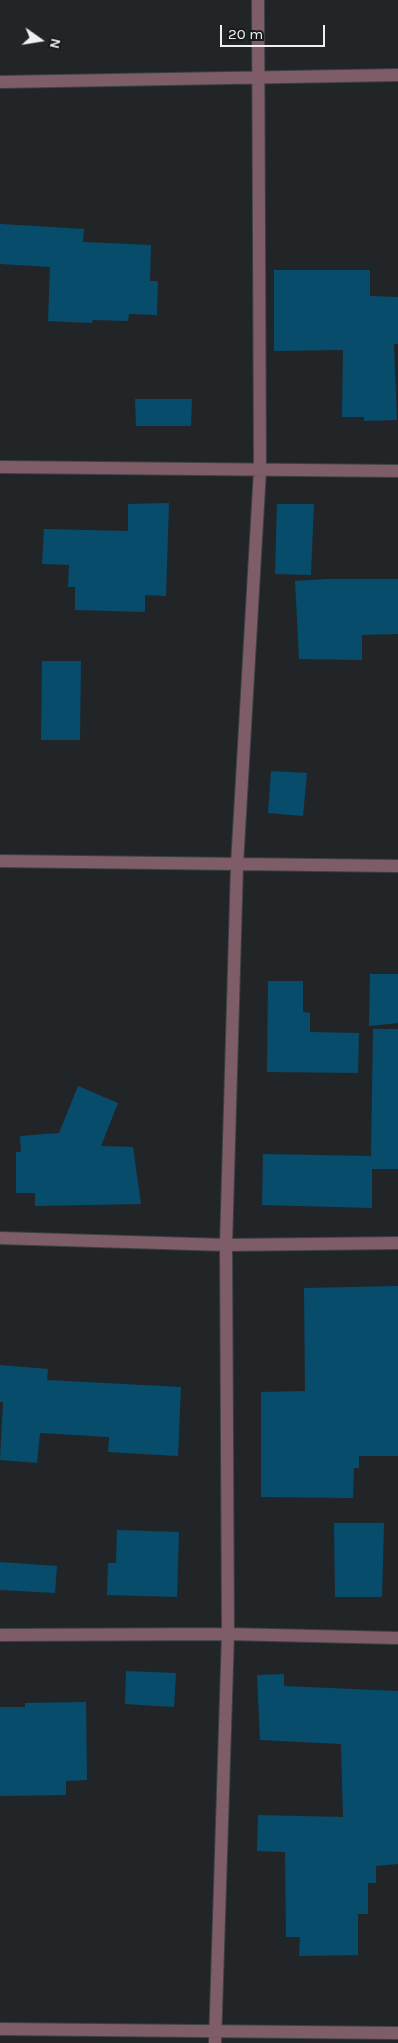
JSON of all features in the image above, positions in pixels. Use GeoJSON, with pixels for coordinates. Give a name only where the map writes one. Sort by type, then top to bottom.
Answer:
{"type":"FeatureCollection","features":[{"type":"Feature","properties":{"kind":"street"},"geometry":{"type":"LineString","coordinates":[[215,2038],[228,1634],[226,1245],[237,865],[260,470],[258,0]]}},
{"type":"Feature","properties":{"kind":"street"},"geometry":{"type":"LineString","coordinates":[[0,82],[398,75]]}},
{"type":"Feature","properties":{"kind":"street"},"geometry":{"type":"LineString","coordinates":[[0,467],[398,471]]}},
{"type":"Feature","properties":{"kind":"street"},"geometry":{"type":"LineString","coordinates":[[0,861],[398,866]]}},
{"type":"Feature","properties":{"kind":"street"},"geometry":{"type":"LineString","coordinates":[[0,1238],[226,1245],[398,1243]]}},
{"type":"Feature","properties":{"kind":"street"},"geometry":{"type":"LineString","coordinates":[[0,1635],[228,1634],[398,1638]]}},
{"type":"Feature","properties":{"kind":"street"},"geometry":{"type":"LineString","coordinates":[[0,2029],[215,2038],[398,2033]]}},
{"type":"Feature","properties":{"kind":"building"},"geometry":{"type":"Polygon","coordinates":[[[0,224],[84,229],[83,242],[151,245],[150,281],[158,281],[157,315],[129,314],[128,321],[93,320],[92,323],[48,321],[50,267],[0,264],[0,224]]]}},
{"type":"Feature","properties":{"kind":"building"},"geometry":{"type":"Polygon","coordinates":[[[274,270],[370,270],[370,296],[398,297],[398,344],[394,344],[397,420],[364,421],[364,417],[342,417],[343,350],[274,351],[274,270]]]}},
{"type":"Feature","properties":{"kind":"building"},"geometry":{"type":"Polygon","coordinates":[[[135,399],[192,399],[191,426],[136,426],[135,399]]]}},
{"type":"Feature","properties":{"kind":"building"},"geometry":{"type":"Polygon","coordinates":[[[169,503],[166,596],[145,595],[145,612],[75,610],[75,587],[68,587],[69,565],[42,564],[44,529],[128,531],[128,504],[169,503]]]}},
{"type":"Feature","properties":{"kind":"building"},"geometry":{"type":"Polygon","coordinates":[[[277,504],[314,504],[311,575],[275,574],[277,504]]]}},
{"type":"Feature","properties":{"kind":"building"},"geometry":{"type":"Polygon","coordinates":[[[398,579],[398,634],[362,635],[362,660],[299,659],[295,581],[398,579]]]}},
{"type":"Feature","properties":{"kind":"building"},"geometry":{"type":"Polygon","coordinates":[[[42,661],[81,661],[80,740],[41,740],[42,661]]]}},
{"type":"Feature","properties":{"kind":"building"},"geometry":{"type":"Polygon","coordinates":[[[271,771],[307,773],[303,816],[268,813],[271,771]]]}},
{"type":"Feature","properties":{"kind":"building"},"geometry":{"type":"Polygon","coordinates":[[[370,974],[398,974],[398,1023],[369,1026],[370,974]]]}},
{"type":"Feature","properties":{"kind":"building"},"geometry":{"type":"Polygon","coordinates":[[[268,981],[303,981],[303,1012],[310,1013],[310,1032],[359,1033],[358,1073],[267,1072],[268,981]]]}},
{"type":"Feature","properties":{"kind":"building"},"geometry":{"type":"Polygon","coordinates":[[[373,1029],[398,1029],[398,1169],[372,1169],[372,1208],[262,1205],[263,1154],[371,1156],[373,1029]]]}},
{"type":"Feature","properties":{"kind":"building"},"geometry":{"type":"Polygon","coordinates":[[[78,1086],[118,1103],[101,1146],[133,1147],[141,1204],[35,1206],[35,1193],[16,1193],[16,1152],[21,1152],[20,1136],[59,1133],[78,1086]]]}},
{"type":"Feature","properties":{"kind":"building"},"geometry":{"type":"Polygon","coordinates":[[[398,1286],[398,1456],[359,1456],[359,1468],[354,1468],[353,1498],[261,1497],[261,1392],[305,1391],[304,1288],[398,1286]]]}},
{"type":"Feature","properties":{"kind":"building"},"geometry":{"type":"Polygon","coordinates":[[[0,1365],[48,1369],[47,1380],[181,1387],[178,1456],[108,1452],[109,1437],[40,1433],[37,1463],[0,1460],[3,1402],[0,1402],[0,1365]]]}},
{"type":"Feature","properties":{"kind":"building"},"geometry":{"type":"Polygon","coordinates":[[[334,1523],[384,1523],[382,1597],[335,1597],[334,1523]]]}},
{"type":"Feature","properties":{"kind":"building"},"geometry":{"type":"Polygon","coordinates":[[[117,1530],[179,1532],[177,1597],[107,1595],[108,1563],[116,1563],[117,1530]]]}},
{"type":"Feature","properties":{"kind":"building"},"geometry":{"type":"Polygon","coordinates":[[[0,1562],[57,1566],[55,1593],[0,1590],[0,1562]]]}},
{"type":"Feature","properties":{"kind":"building"},"geometry":{"type":"Polygon","coordinates":[[[126,1671],[176,1673],[174,1707],[125,1704],[126,1671]]]}},
{"type":"Feature","properties":{"kind":"building"},"geometry":{"type":"Polygon","coordinates":[[[284,1674],[284,1686],[398,1691],[398,1864],[376,1866],[376,1883],[368,1883],[368,1914],[358,1914],[358,1955],[299,1956],[300,1937],[286,1937],[285,1852],[257,1851],[258,1815],[343,1817],[341,1744],[260,1740],[257,1675],[284,1674]]]}},
{"type":"Feature","properties":{"kind":"building"},"geometry":{"type":"Polygon","coordinates":[[[86,1702],[87,1780],[66,1781],[66,1795],[0,1796],[0,1707],[25,1707],[25,1703],[86,1702]]]}}]}
